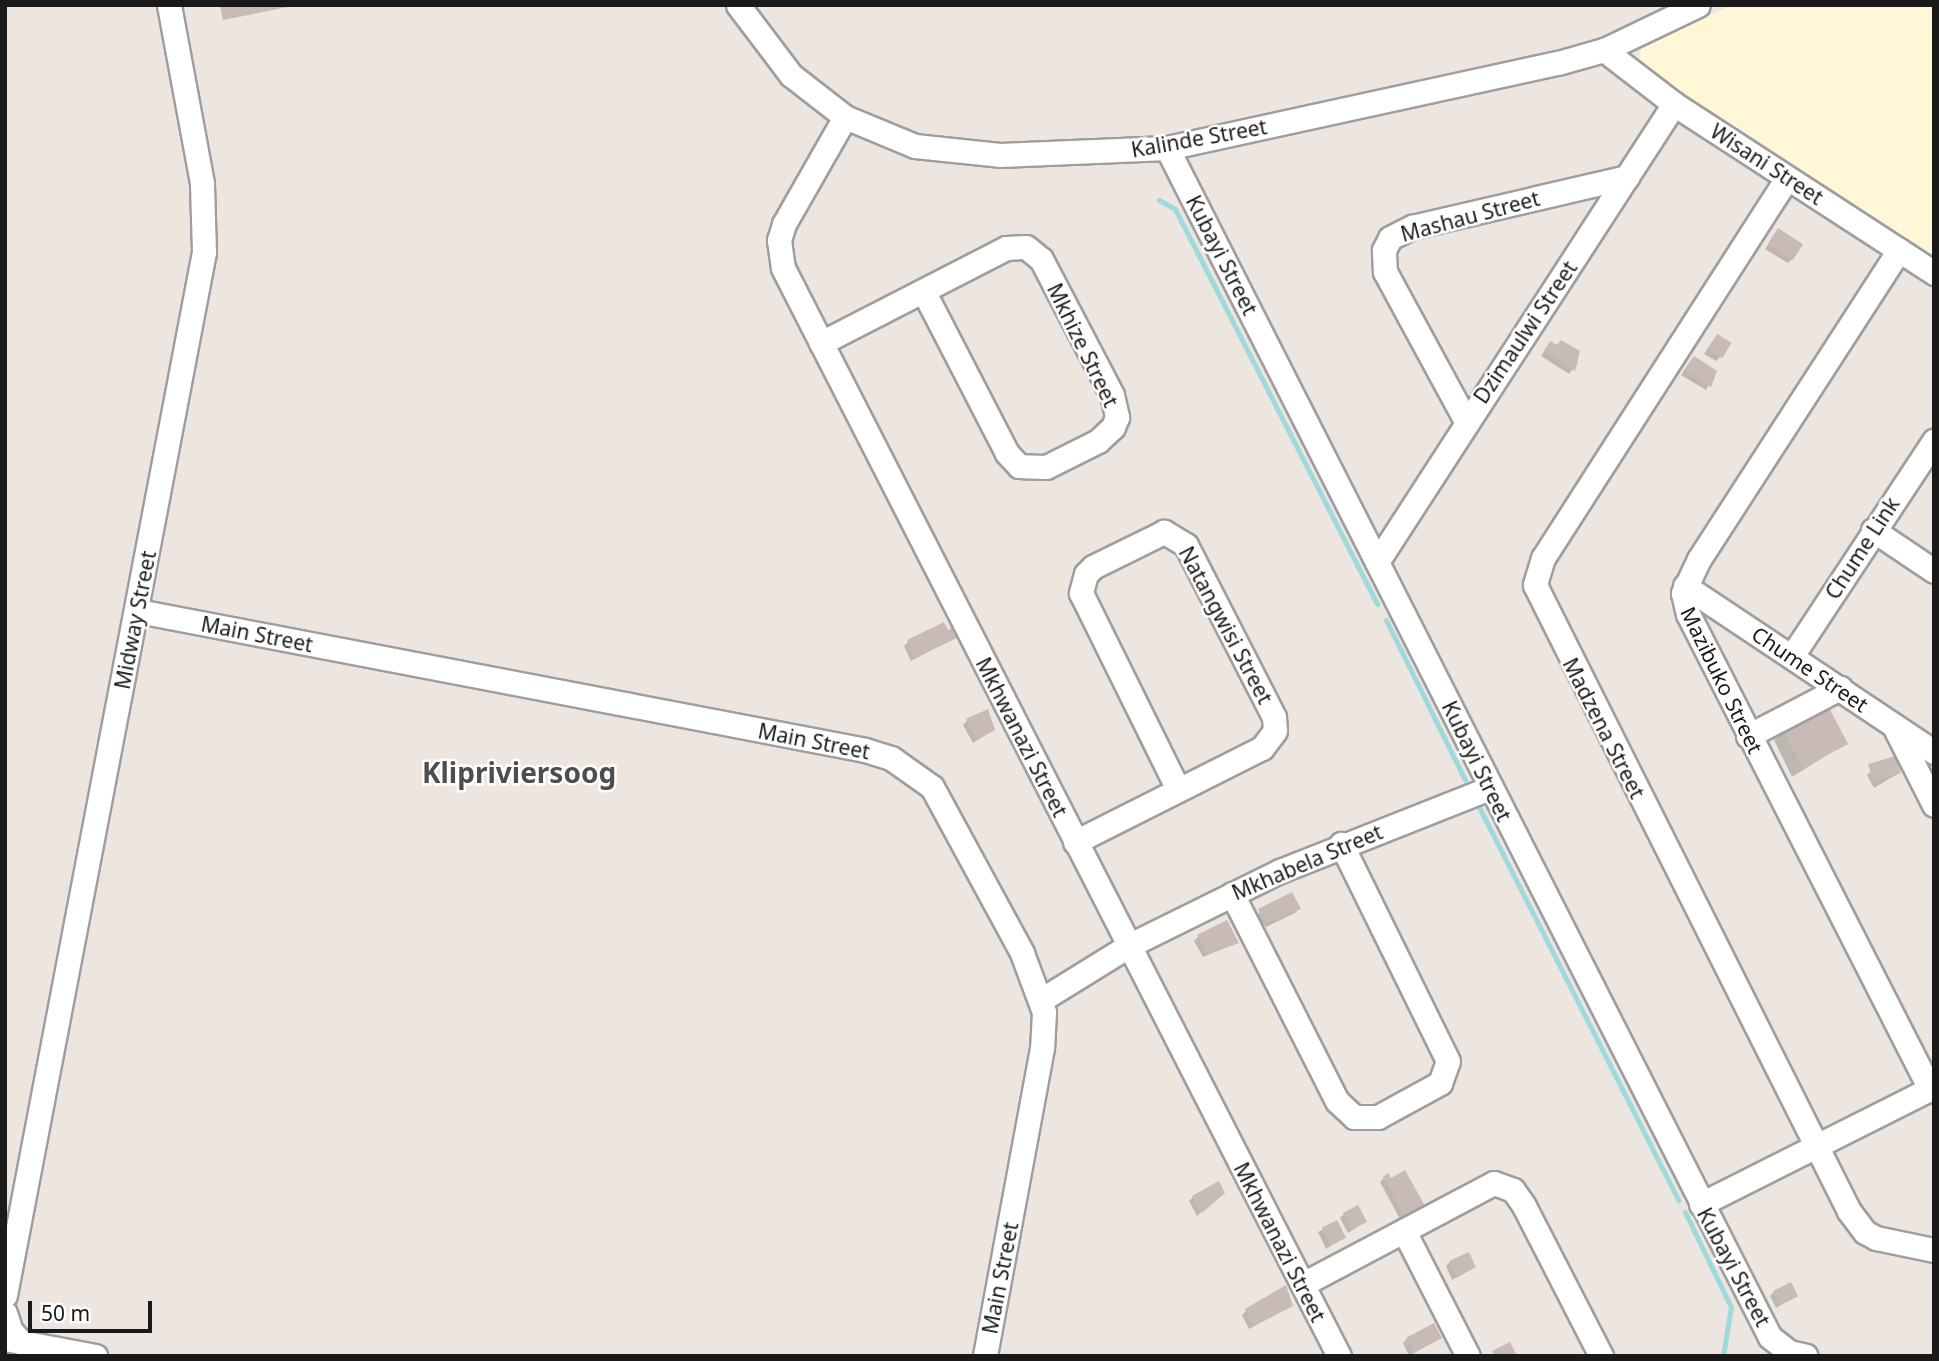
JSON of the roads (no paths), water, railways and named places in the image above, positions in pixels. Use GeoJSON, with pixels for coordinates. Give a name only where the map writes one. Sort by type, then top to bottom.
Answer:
{"type":"FeatureCollection","features":[{"type":"Feature","properties":{"kind":"street","name":"Midway Street"},"geometry":{"type":"LineString","coordinates":[[5,1294],[10,1242],[138,611],[204,252],[202,183],[169,5]]}},
{"type":"Feature","properties":{"kind":"street","name":"Kalinde Street"},"geometry":{"type":"LineString","coordinates":[[738,5],[791,75],[845,117],[886,138],[967,154],[1108,153],[1167,148],[1604,50],[1698,5]]}},
{"type":"Feature","properties":{"kind":"street","name":"Wisani Street"},"geometry":{"type":"LineString","coordinates":[[1604,50],[1674,104],[1934,273]]}},
{"type":"Feature","properties":{"kind":"street","name":"Dzimaulwi Street"},"geometry":{"type":"LineString","coordinates":[[1377,562],[1674,104]]}},
{"type":"Feature","properties":{"kind":"street","name":"Mkhwanazi Street"},"geometry":{"type":"LineString","coordinates":[[845,117],[789,212],[779,240],[783,268],[1339,1356]]}},
{"type":"Feature","properties":{"kind":"street","name":"Kubayi Street"},"geometry":{"type":"LineString","coordinates":[[1167,148],[1770,1337],[1789,1352],[1806,1356]]}},
{"type":"Feature","properties":{"kind":"street","name":"Mashau Street"},"geometry":{"type":"LineString","coordinates":[[1466,421],[1385,272],[1384,250],[1390,238],[1412,227],[1628,177]]}},
{"type":"Feature","properties":{"kind":"street","name":"Madzena Street"},"geometry":{"type":"LineString","coordinates":[[1787,178],[1543,558],[1535,585],[1849,1211],[1865,1232],[1934,1250]]}},
{"type":"Feature","properties":{"kind":"street","name":"Mkhize Street"},"geometry":{"type":"LineString","coordinates":[[821,343],[1006,248],[1026,247],[1035,252],[1112,395],[1116,417],[1113,427],[1098,441],[1046,467],[1019,466],[1007,453],[924,292]]}},
{"type":"Feature","properties":{"kind":"street","name":"Mazibuko Street"},"geometry":{"type":"LineString","coordinates":[[1899,250],[1685,586],[1688,614],[1930,1093]]}},
{"type":"Feature","properties":{"kind":"street","name":"Chume Link"},"geometry":{"type":"LineString","coordinates":[[1792,656],[1934,441]]}},
{"type":"Feature","properties":{"kind":"street"},"geometry":{"type":"LineString","coordinates":[[1873,530],[1934,571]]}},
{"type":"Feature","properties":{"kind":"street","name":"Natangwisi Street"},"geometry":{"type":"LineString","coordinates":[[1075,842],[1262,747],[1273,737],[1276,725],[1186,545],[1164,532],[1093,567],[1086,573],[1082,593],[1178,789]]}},
{"type":"Feature","properties":{"kind":"street","name":"Chume Street"},"geometry":{"type":"LineString","coordinates":[[1685,586],[1934,752]]}},
{"type":"Feature","properties":{"kind":"street","name":"Main Street"},"geometry":{"type":"LineString","coordinates":[[138,611],[891,758],[932,787],[948,811],[1022,953],[1041,1000],[1042,1048],[985,1356]]}},
{"type":"Feature","properties":{"kind":"street"},"geometry":{"type":"LineString","coordinates":[[1748,736],[1840,688]]}},
{"type":"Feature","properties":{"kind":"street"},"geometry":{"type":"LineString","coordinates":[[1895,727],[1934,805]]}},
{"type":"Feature","properties":{"kind":"street","name":"Mkhabela Street"},"geometry":{"type":"LineString","coordinates":[[1041,1000],[1128,946],[1232,894],[1341,844],[1490,788]]}},
{"type":"Feature","properties":{"kind":"street"},"geometry":{"type":"LineString","coordinates":[[1232,894],[1337,1101],[1354,1117],[1378,1117],[1440,1083],[1448,1061],[1341,844]]}},
{"type":"Feature","properties":{"kind":"street"},"geometry":{"type":"LineString","coordinates":[[1701,1204],[1816,1143],[1930,1093]]}},
{"type":"Feature","properties":{"kind":"street"},"geometry":{"type":"LineString","coordinates":[[1303,1284],[1483,1186],[1494,1184],[1513,1190],[1601,1356]]}},
{"type":"Feature","properties":{"kind":"street"},"geometry":{"type":"LineString","coordinates":[[1404,1231],[1468,1356]]}},
{"type":"Feature","properties":{"kind":"street"},"geometry":{"type":"LineString","coordinates":[[5,1313],[14,1341],[94,1356]]}},
{"type":"Feature","properties":{"kind":"waterway"},"geometry":{"type":"LineString","coordinates":[[1159,200],[1175,209],[1377,604]]}},
{"type":"Feature","properties":{"kind":"waterway"},"geometry":{"type":"LineString","coordinates":[[1386,620],[1465,780]]}},
{"type":"Feature","properties":{"kind":"waterway"},"geometry":{"type":"LineString","coordinates":[[1479,807],[1678,1200]]}},
{"type":"Feature","properties":{"kind":"waterway"},"geometry":{"type":"LineString","coordinates":[[1685,1212],[1731,1307],[1723,1356]]}},
{"type":"Feature","properties":{"kind":"district","name":"Klipriviersoog"},"geometry":{"type":"Point","coordinates":[519,772]}}]}
